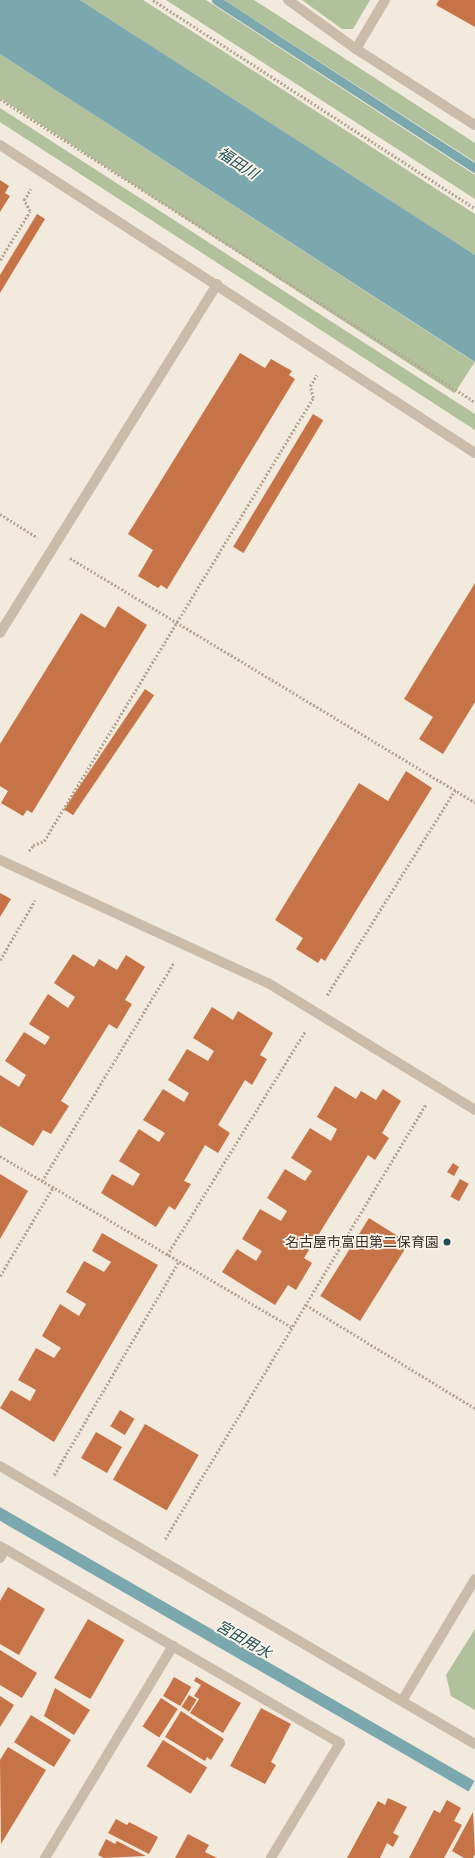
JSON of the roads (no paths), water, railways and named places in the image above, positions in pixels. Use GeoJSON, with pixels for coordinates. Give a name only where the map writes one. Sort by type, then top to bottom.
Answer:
{"type":"FeatureCollection","features":[{"type":"Feature","properties":{"kind":"street"},"geometry":{"type":"LineString","coordinates":[[288,0],[356,49],[475,125]]}},
{"type":"Feature","properties":{"kind":"street"},"geometry":{"type":"LineString","coordinates":[[356,49],[385,0]]}},
{"type":"Feature","properties":{"kind":"street"},"geometry":{"type":"LineString","coordinates":[[0,145],[217,284],[329,359],[475,453]]}},
{"type":"Feature","properties":{"kind":"street"},"geometry":{"type":"LineString","coordinates":[[0,633],[217,284]]}},
{"type":"Feature","properties":{"kind":"street"},"geometry":{"type":"LineString","coordinates":[[0,860],[268,983],[475,1110]]}},
{"type":"Feature","properties":{"kind":"street"},"geometry":{"type":"LineString","coordinates":[[0,1466],[475,1744]]}},
{"type":"Feature","properties":{"kind":"street"},"geometry":{"type":"LineString","coordinates":[[2,1551],[173,1646],[340,1743],[271,1858]]}},
{"type":"Feature","properties":{"kind":"street"},"geometry":{"type":"LineString","coordinates":[[402,1701],[475,1579]]}},
{"type":"Feature","properties":{"kind":"street"},"geometry":{"type":"LineString","coordinates":[[45,1858],[173,1646]]}},
{"type":"Feature","properties":{"kind":"water","name":"福田川"},"geometry":{"type":"Polygon","coordinates":[[[0,0],[80,0],[475,255],[475,362],[0,54],[0,0]]]}},
{"type":"Feature","properties":{"kind":"water"},"geometry":{"type":"Polygon","coordinates":[[[0,1507],[475,1781],[469,1791],[0,1521],[0,1507]]]}},
{"type":"Feature","properties":{"kind":"waterway"},"geometry":{"type":"LineString","coordinates":[[216,0],[475,168]]}},
{"type":"Feature","properties":{"kind":"place","name":"名古屋市富田第二保育園"},"geometry":{"type":"Point","coordinates":[447,1242]}},
{"type":"Feature","properties":{"kind":"water label","name":"宮田用水"},"geometry":{"type":"Point","coordinates":[244,1639]}}]}
